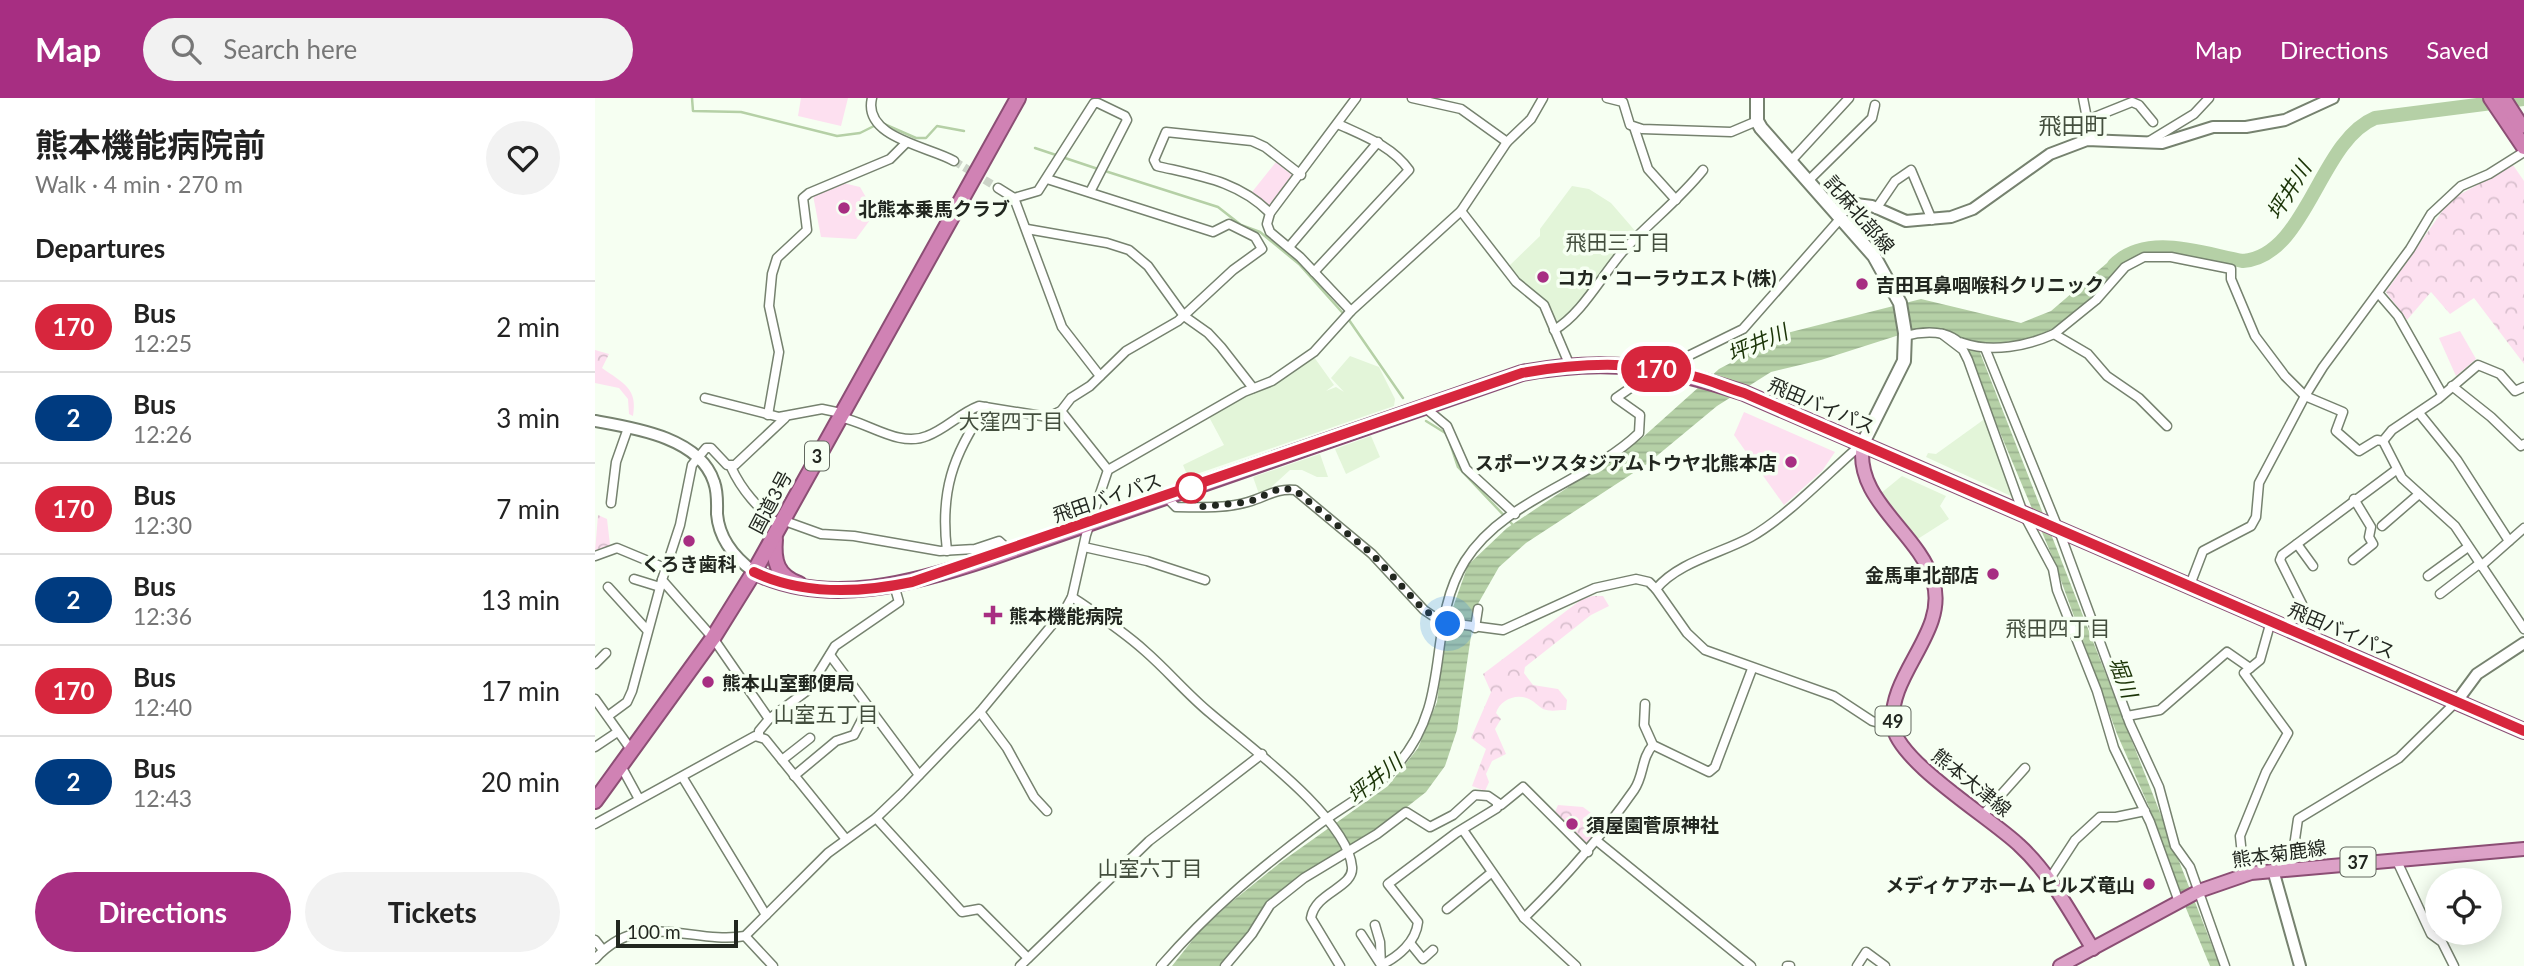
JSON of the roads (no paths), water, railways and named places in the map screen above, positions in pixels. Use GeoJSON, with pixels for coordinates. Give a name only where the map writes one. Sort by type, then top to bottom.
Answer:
{"type":"FeatureCollection","features":[{"type":"Feature","properties":{"kind":"highway","name":"国道3号"},"geometry":{"type":"LineString","coordinates":[[595,801],[713,638],[754,572],[1018,98]]}},
{"type":"Feature","properties":{"kind":"highway"},"geometry":{"type":"LineString","coordinates":[[2490,98],[2524,150]]}},
{"type":"Feature","properties":{"kind":"highway"},"geometry":{"type":"LineString","coordinates":[[2503,98],[2524,130]]}},
{"type":"Feature","properties":{"kind":"highway","name":"飛田バイパス"},"geometry":{"type":"LineString","coordinates":[[754,572],[778,583],[817,589],[894,586],[1010,551],[1522,373],[1570,366],[1646,368],[1694,376],[1741,392],[2524,731]]}},
{"type":"Feature","properties":{"kind":"highway"},"geometry":{"type":"LineString","coordinates":[[779,526],[774,558],[782,575],[791,581],[817,589]]}},
{"type":"Feature","properties":{"kind":"main road"},"geometry":{"type":"LineString","coordinates":[[1757,98],[1757,121]]}},
{"type":"Feature","properties":{"kind":"main road","name":"託麻北部線"},"geometry":{"type":"LineString","coordinates":[[1757,121],[1880,265],[1900,303],[1905,335],[1905,361],[1863,443]]}},
{"type":"Feature","properties":{"kind":"main road","name":"49"},"geometry":{"type":"LineString","coordinates":[[1863,443],[1861,455],[1864,477],[1925,564],[1936,590],[1936,606],[1929,625],[1895,697],[1893,727]]}},
{"type":"Feature","properties":{"kind":"main road","name":"熊本大津線"},"geometry":{"type":"LineString","coordinates":[[1893,727],[1910,756],[2019,844],[2049,880],[2093,949]]}},
{"type":"Feature","properties":{"kind":"main road","name":"熊本菊鹿線"},"geometry":{"type":"LineString","coordinates":[[2066,965],[2180,901],[2244,874],[2291,867],[2524,849]]}},
{"type":"Feature","properties":{"kind":"street"},"geometry":{"type":"LineString","coordinates":[[872,98],[873,113],[880,125],[905,144],[929,148],[954,161]]}},
{"type":"Feature","properties":{"kind":"street"},"geometry":{"type":"LineString","coordinates":[[705,398],[785,418],[822,410],[865,423],[909,441],[933,433],[971,409],[986,407],[1048,417],[1061,411],[1071,398],[1100,376],[1126,351],[1184,316],[1233,270],[1262,249],[1270,213],[1356,98]]}},
{"type":"Feature","properties":{"kind":"street"},"geometry":{"type":"LineString","coordinates":[[1412,98],[1461,109],[1507,142]]}},
{"type":"Feature","properties":{"kind":"street"},"geometry":{"type":"LineString","coordinates":[[595,959],[603,950],[651,930],[744,936],[845,838],[876,818],[980,712],[1072,597],[1090,523],[1108,470],[1253,388],[1272,381],[1298,364],[1461,211],[1507,142],[1526,126],[1543,98]]}},
{"type":"Feature","properties":{"kind":"street"},"geometry":{"type":"LineString","coordinates":[[1607,98],[1623,102],[1648,169],[1676,200]]}},
{"type":"Feature","properties":{"kind":"street"},"geometry":{"type":"LineString","coordinates":[[1790,162],[1849,98]]}},
{"type":"Feature","properties":{"kind":"street"},"geometry":{"type":"LineString","coordinates":[[2083,98],[2091,139]]}},
{"type":"Feature","properties":{"kind":"street"},"geometry":{"type":"LineString","coordinates":[[2145,144],[2194,114],[2209,98]]}},
{"type":"Feature","properties":{"kind":"street"},"geometry":{"type":"LineString","coordinates":[[1671,371],[1684,358],[1742,329],[1839,217],[1856,204],[1906,220],[1932,220],[1973,209],[2050,154],[2091,139],[2162,143],[2213,127],[2246,127],[2285,120],[2333,98]]}},
{"type":"Feature","properties":{"kind":"street"},"geometry":{"type":"LineString","coordinates":[[2087,120],[2132,102],[2139,105],[2153,122]]}},
{"type":"Feature","properties":{"kind":"street"},"geometry":{"type":"LineString","coordinates":[[1014,198],[1035,194],[1094,103],[1098,103],[1125,116],[1127,120],[1090,192]]}},
{"type":"Feature","properties":{"kind":"street"},"geometry":{"type":"LineString","coordinates":[[1807,182],[1872,118],[1875,105]]}},
{"type":"Feature","properties":{"kind":"street"},"geometry":{"type":"LineString","coordinates":[[1634,127],[1731,132],[1757,121]]}},
{"type":"Feature","properties":{"kind":"street"},"geometry":{"type":"LineString","coordinates":[[1314,272],[1409,170],[1402,160],[1378,142],[1338,124]]}},
{"type":"Feature","properties":{"kind":"street"},"geometry":{"type":"LineString","coordinates":[[1270,213],[1248,194],[1228,183],[1157,166],[1154,160],[1166,132],[1252,142],[1265,147],[1301,175]]}},
{"type":"Feature","properties":{"kind":"street"},"geometry":{"type":"LineString","coordinates":[[1289,247],[1378,142]]}},
{"type":"Feature","properties":{"kind":"street"},"geometry":{"type":"LineString","coordinates":[[768,415],[779,352],[769,306],[772,274],[777,258],[807,230],[803,198],[809,193],[890,159],[905,144]]}},
{"type":"Feature","properties":{"kind":"street"},"geometry":{"type":"LineString","coordinates":[[2190,585],[2203,551],[2217,541],[2239,533],[2256,517],[2259,483],[2305,396],[2441,202],[2461,186],[2489,174],[2524,150]]}},
{"type":"Feature","properties":{"kind":"street"},"geometry":{"type":"LineString","coordinates":[[1553,330],[1575,314],[1625,249],[1703,170]]}},
{"type":"Feature","properties":{"kind":"street"},"geometry":{"type":"LineString","coordinates":[[1876,209],[1895,181],[1911,170],[1932,220]]}},
{"type":"Feature","properties":{"kind":"street"},"geometry":{"type":"LineString","coordinates":[[1047,179],[1213,232],[1229,224],[1265,236],[1289,247],[1352,311]]}},
{"type":"Feature","properties":{"kind":"street"},"geometry":{"type":"LineString","coordinates":[[997,188],[1014,198],[1062,327],[1100,376]]}},
{"type":"Feature","properties":{"kind":"street"},"geometry":{"type":"LineString","coordinates":[[1461,211],[1516,282],[1544,305],[1570,366]]}},
{"type":"Feature","properties":{"kind":"street"},"geometry":{"type":"LineString","coordinates":[[1027,229],[1107,243],[1129,250],[1148,266],[1184,316],[1208,333],[1253,388]]}},
{"type":"Feature","properties":{"kind":"street"},"geometry":{"type":"LineString","coordinates":[[1905,335],[1920,332],[1942,334],[1961,343],[1983,347],[2029,343],[2054,334],[2089,307],[2125,267],[2144,257],[2171,257],[2231,269],[2231,279],[2255,337],[2285,376],[2305,396],[2343,412],[2336,431],[2354,450],[2359,451],[2377,440],[2383,441]]}},
{"type":"Feature","properties":{"kind":"street"},"geometry":{"type":"LineString","coordinates":[[2379,294],[2398,316],[2442,394]]}},
{"type":"Feature","properties":{"kind":"street"},"geometry":{"type":"LineString","coordinates":[[1942,334],[1963,349],[1968,360],[2032,534],[2047,556],[2057,590],[2097,691],[2114,748],[2145,811],[2180,901]]}},
{"type":"Feature","properties":{"kind":"street"},"geometry":{"type":"LineString","coordinates":[[2054,334],[2088,354],[2107,376],[2139,398],[2167,426]]}},
{"type":"Feature","properties":{"kind":"street"},"geometry":{"type":"LineString","coordinates":[[1983,347],[2127,716],[2159,787],[2175,846],[2190,867],[2225,966]]}},
{"type":"Feature","properties":{"kind":"street"},"geometry":{"type":"LineString","coordinates":[[2383,441],[2392,430],[2419,413],[2480,364],[2500,374],[2515,391],[2524,387]]}},
{"type":"Feature","properties":{"kind":"street"},"geometry":{"type":"LineString","coordinates":[[1161,966],[1209,912],[1256,871],[1380,781],[1413,745],[1430,705],[1454,581],[1465,561],[1492,531],[1515,514],[1617,450],[1639,433],[1640,415],[1616,398],[1639,382],[1646,368]]}},
{"type":"Feature","properties":{"kind":"street"},"geometry":{"type":"LineString","coordinates":[[2452,386],[2491,417],[2521,446],[2524,444]]}},
{"type":"Feature","properties":{"kind":"street"},"geometry":{"type":"LineString","coordinates":[[1423,406],[1447,426],[1466,469],[1515,514]]}},
{"type":"Feature","properties":{"kind":"street"},"geometry":{"type":"LineString","coordinates":[[947,551],[943,516],[957,453],[986,407]]}},
{"type":"Feature","properties":{"kind":"street"},"geometry":{"type":"LineString","coordinates":[[1061,411],[1108,470]]}},
{"type":"Feature","properties":{"kind":"street"},"geometry":{"type":"LineString","coordinates":[[2419,413],[2457,460],[2481,500],[2506,532],[2509,541]]}},
{"type":"Feature","properties":{"kind":"street"},"geometry":{"type":"LineString","coordinates":[[731,467],[741,461],[785,418]]}},
{"type":"Feature","properties":{"kind":"street"},"geometry":{"type":"LineString","coordinates":[[595,421],[672,442],[698,457],[715,484],[717,517],[728,545],[738,559],[754,572]]}},
{"type":"Feature","properties":{"kind":"street"},"geometry":{"type":"LineString","coordinates":[[611,503],[617,462],[628,428]]}},
{"type":"Feature","properties":{"kind":"street"},"geometry":{"type":"LineString","coordinates":[[2383,441],[2396,470],[2447,517],[2524,629]]}},
{"type":"Feature","properties":{"kind":"street"},"geometry":{"type":"LineString","coordinates":[[1657,589],[1671,576],[1763,529],[1863,443]]}},
{"type":"Feature","properties":{"kind":"street"},"geometry":{"type":"LineString","coordinates":[[608,716],[627,702],[680,525],[692,465],[711,448],[731,467],[747,494],[779,526],[947,551],[975,549],[999,541],[1010,551]]}},
{"type":"Feature","properties":{"kind":"street"},"geometry":{"type":"LineString","coordinates":[[2244,874],[2240,836],[2266,772],[2288,733],[2244,673],[2260,660],[2278,624],[2302,608],[2280,560],[2354,499],[2396,470]]}},
{"type":"Feature","properties":{"kind":"street"},"geometry":{"type":"LineString","coordinates":[[1166,497],[1175,507],[1219,507],[1249,502],[1281,488],[1295,490],[1372,554],[1424,610],[1445,623],[1503,630],[1595,588],[1624,580],[1650,582],[1696,644],[1752,669],[1834,696],[1872,721],[1893,727]]}},
{"type":"Feature","properties":{"kind":"street"},"geometry":{"type":"LineString","coordinates":[[2382,526],[2419,494]]}},
{"type":"Feature","properties":{"kind":"street"},"geometry":{"type":"LineString","coordinates":[[2353,560],[2373,544],[2369,537],[2371,527],[2354,499]]}},
{"type":"Feature","properties":{"kind":"street"},"geometry":{"type":"LineString","coordinates":[[2440,594],[2524,528]]}},
{"type":"Feature","properties":{"kind":"street"},"geometry":{"type":"LineString","coordinates":[[2297,544],[2313,566]]}},
{"type":"Feature","properties":{"kind":"street"},"geometry":{"type":"LineString","coordinates":[[1084,547],[1147,561],[1205,580]]}},
{"type":"Feature","properties":{"kind":"street"},"geometry":{"type":"LineString","coordinates":[[2428,576],[2468,547]]}},
{"type":"Feature","properties":{"kind":"street"},"geometry":{"type":"LineString","coordinates":[[595,556],[617,548],[666,568]]}},
{"type":"Feature","properties":{"kind":"street"},"geometry":{"type":"LineString","coordinates":[[634,579],[661,583],[713,638],[769,719]]}},
{"type":"Feature","properties":{"kind":"street"},"geometry":{"type":"LineString","coordinates":[[759,736],[759,731],[769,719],[808,690],[830,655],[845,639],[899,602],[894,586]]}},
{"type":"Feature","properties":{"kind":"street"},"geometry":{"type":"LineString","coordinates":[[608,587],[647,631]]}},
{"type":"Feature","properties":{"kind":"street"},"geometry":{"type":"LineString","coordinates":[[1072,597],[1138,645],[1209,712],[1262,754],[1327,822],[1345,849],[1352,869],[1348,880],[1316,903],[1311,918],[1340,966]]}},
{"type":"Feature","properties":{"kind":"street"},"geometry":{"type":"LineString","coordinates":[[1473,627],[1478,609]]}},
{"type":"Feature","properties":{"kind":"street"},"geometry":{"type":"LineString","coordinates":[[2291,867],[2298,818],[2399,758],[2457,701],[2477,674],[2524,643]]}},
{"type":"Feature","properties":{"kind":"street"},"geometry":{"type":"LineString","coordinates":[[2127,716],[2160,710],[2227,652],[2250,668]]}},
{"type":"Feature","properties":{"kind":"street"},"geometry":{"type":"LineString","coordinates":[[595,664],[606,653]]}},
{"type":"Feature","properties":{"kind":"street"},"geometry":{"type":"LineString","coordinates":[[830,655],[919,775]]}},
{"type":"Feature","properties":{"kind":"street"},"geometry":{"type":"LineString","coordinates":[[1646,704],[1644,725],[1653,745],[1709,772],[1713,770],[1752,669]]}},
{"type":"Feature","properties":{"kind":"street"},"geometry":{"type":"LineString","coordinates":[[595,699],[608,716],[616,733],[632,751]]}},
{"type":"Feature","properties":{"kind":"street"},"geometry":{"type":"LineString","coordinates":[[794,776],[836,741],[854,735],[868,708]]}},
{"type":"Feature","properties":{"kind":"street"},"geometry":{"type":"LineString","coordinates":[[980,712],[1007,748],[1034,797],[1047,811]]}},
{"type":"Feature","properties":{"kind":"street"},"geometry":{"type":"LineString","coordinates":[[595,747],[616,733]]}},
{"type":"Feature","properties":{"kind":"street"},"geometry":{"type":"LineString","coordinates":[[759,736],[782,760],[845,838]]}},
{"type":"Feature","properties":{"kind":"street"},"geometry":{"type":"LineString","coordinates":[[595,824],[759,736]]}},
{"type":"Feature","properties":{"kind":"street"},"geometry":{"type":"LineString","coordinates":[[782,760],[810,738]]}},
{"type":"Feature","properties":{"kind":"street"},"geometry":{"type":"LineString","coordinates":[[1524,918],[1597,841],[1636,788],[1644,759],[1653,745]]}},
{"type":"Feature","properties":{"kind":"street"},"geometry":{"type":"LineString","coordinates":[[1020,966],[1149,841],[1209,792],[1262,754]]}},
{"type":"Feature","properties":{"kind":"street"},"geometry":{"type":"LineString","coordinates":[[621,766],[639,799]]}},
{"type":"Feature","properties":{"kind":"street"},"geometry":{"type":"LineString","coordinates":[[1983,815],[2025,768]]}},
{"type":"Feature","properties":{"kind":"street"},"geometry":{"type":"LineString","coordinates":[[683,778],[766,915]]}},
{"type":"Feature","properties":{"kind":"street"},"geometry":{"type":"LineString","coordinates":[[1225,966],[1252,934],[1270,905],[1345,849],[1406,812],[1430,827],[1453,815],[1475,795],[1487,796],[1497,804],[1504,803],[1523,787],[1588,852]]}},
{"type":"Feature","properties":{"kind":"street"},"geometry":{"type":"LineString","coordinates":[[1381,966],[1410,943],[1415,936],[1418,922],[1388,884],[1497,808],[1497,804]]}},
{"type":"Feature","properties":{"kind":"street"},"geometry":{"type":"LineString","coordinates":[[2049,880],[2075,840],[2100,817],[2116,817],[2145,811]]}},
{"type":"Feature","properties":{"kind":"street"},"geometry":{"type":"LineString","coordinates":[[876,818],[962,912],[979,909],[1028,958]]}},
{"type":"Feature","properties":{"kind":"street"},"geometry":{"type":"LineString","coordinates":[[1463,830],[1524,918],[1576,966]]}},
{"type":"Feature","properties":{"kind":"street"},"geometry":{"type":"LineString","coordinates":[[1597,841],[1751,966]]}},
{"type":"Feature","properties":{"kind":"street"},"geometry":{"type":"LineString","coordinates":[[2396,859],[2431,934],[2442,942],[2454,966]]}},
{"type":"Feature","properties":{"kind":"street"},"geometry":{"type":"LineString","coordinates":[[2273,870],[2300,966]]}},
{"type":"Feature","properties":{"kind":"street"},"geometry":{"type":"LineString","coordinates":[[1447,909],[1491,873]]}},
{"type":"Feature","properties":{"kind":"street"},"geometry":{"type":"LineString","coordinates":[[1375,925],[1380,942],[1381,966]]}},
{"type":"Feature","properties":{"kind":"street"},"geometry":{"type":"LineString","coordinates":[[1360,934],[1381,966]]}},
{"type":"Feature","properties":{"kind":"street"},"geometry":{"type":"LineString","coordinates":[[744,936],[773,966]]}},
{"type":"Feature","properties":{"kind":"street"},"geometry":{"type":"LineString","coordinates":[[595,940],[603,950]]}},
{"type":"Feature","properties":{"kind":"street"},"geometry":{"type":"LineString","coordinates":[[1410,943],[1423,959],[1433,950]]}},
{"type":"Feature","properties":{"kind":"street"},"geometry":{"type":"LineString","coordinates":[[1857,966],[1866,951],[1885,966]]}},
{"type":"Feature","properties":{"kind":"waterway"},"geometry":{"type":"LineString","coordinates":[[692,98],[693,111],[741,112],[837,136],[860,133],[878,124]]}},
{"type":"Feature","properties":{"kind":"waterway","name":"坪井川"},"geometry":{"type":"LineString","coordinates":[[2114,265],[2127,255],[2142,249],[2159,247],[2193,250],[2243,261],[2265,254],[2283,240],[2298,220],[2340,149],[2356,131],[2375,118],[2524,99]]}},
{"type":"Feature","properties":{"kind":"waterway"},"geometry":{"type":"LineString","coordinates":[[884,124],[916,138],[926,138],[937,126],[964,131]]}},
{"type":"Feature","properties":{"kind":"waterway"},"geometry":{"type":"LineString","coordinates":[[1035,148],[1098,169]]}},
{"type":"Feature","properties":{"kind":"waterway"},"geometry":{"type":"LineString","coordinates":[[1105,171],[1218,207],[1241,225],[1260,232],[1299,264],[1349,320],[1403,398]]}},
{"type":"Feature","properties":{"kind":"waterway"},"geometry":{"type":"LineString","coordinates":[[1426,421],[1447,434]]}},
{"type":"Feature","properties":{"kind":"waterway"},"geometry":{"type":"LineString","coordinates":[[1450,443],[1458,467],[1513,525]]}},
{"type":"Feature","properties":{"kind":"tunnel"},"geometry":{"type":"LineString","coordinates":[[954,161],[998,188]]}},
{"type":"Feature","properties":{"kind":"place","name":"北熊本乗馬クラブ"},"geometry":{"type":"Point","coordinates":[844,208]}},
{"type":"Feature","properties":{"kind":"place","name":"コカ・コーラウエスト(株)"},"geometry":{"type":"Point","coordinates":[1543,277]}},
{"type":"Feature","properties":{"kind":"place","name":"吉田耳鼻咽喉科クリニック"},"geometry":{"type":"Point","coordinates":[1862,284]}},
{"type":"Feature","properties":{"kind":"place","name":"スポーツスタジアムトウヤ北熊本店"},"geometry":{"type":"Point","coordinates":[1791,462]}},
{"type":"Feature","properties":{"kind":"place","name":"くろき歯科"},"geometry":{"type":"Point","coordinates":[689,541]}},
{"type":"Feature","properties":{"kind":"place","name":"金馬車北部店"},"geometry":{"type":"Point","coordinates":[1993,574]}},
{"type":"Feature","properties":{"kind":"place","name":"熊本機能病院"},"geometry":{"type":"Point","coordinates":[993,615]}},
{"type":"Feature","properties":{"kind":"place","name":"熊本山室郵便局"},"geometry":{"type":"Point","coordinates":[708,682]}},
{"type":"Feature","properties":{"kind":"place","name":"須屋園菅原神社"},"geometry":{"type":"Point","coordinates":[1572,824]}},
{"type":"Feature","properties":{"kind":"place","name":"メディケアホーム ヒルズ竜山"},"geometry":{"type":"Point","coordinates":[2149,884]}},
{"type":"Feature","properties":{"kind":"district","name":"飛田町"},"geometry":{"type":"Point","coordinates":[2073,125]}},
{"type":"Feature","properties":{"kind":"district","name":"飛田三丁目"},"geometry":{"type":"Point","coordinates":[1618,241]}},
{"type":"Feature","properties":{"kind":"district","name":"大窪四丁目"},"geometry":{"type":"Point","coordinates":[1011,420]}},
{"type":"Feature","properties":{"kind":"district","name":"飛田四丁目"},"geometry":{"type":"Point","coordinates":[2058,627]}},
{"type":"Feature","properties":{"kind":"district","name":"山室五丁目"},"geometry":{"type":"Point","coordinates":[826,713]}},
{"type":"Feature","properties":{"kind":"district","name":"山室六丁目"},"geometry":{"type":"Point","coordinates":[1150,867]}},
{"type":"Feature","properties":{"kind":"water label","name":"堀川"},"geometry":{"type":"Point","coordinates":[2124,677]}}]}
